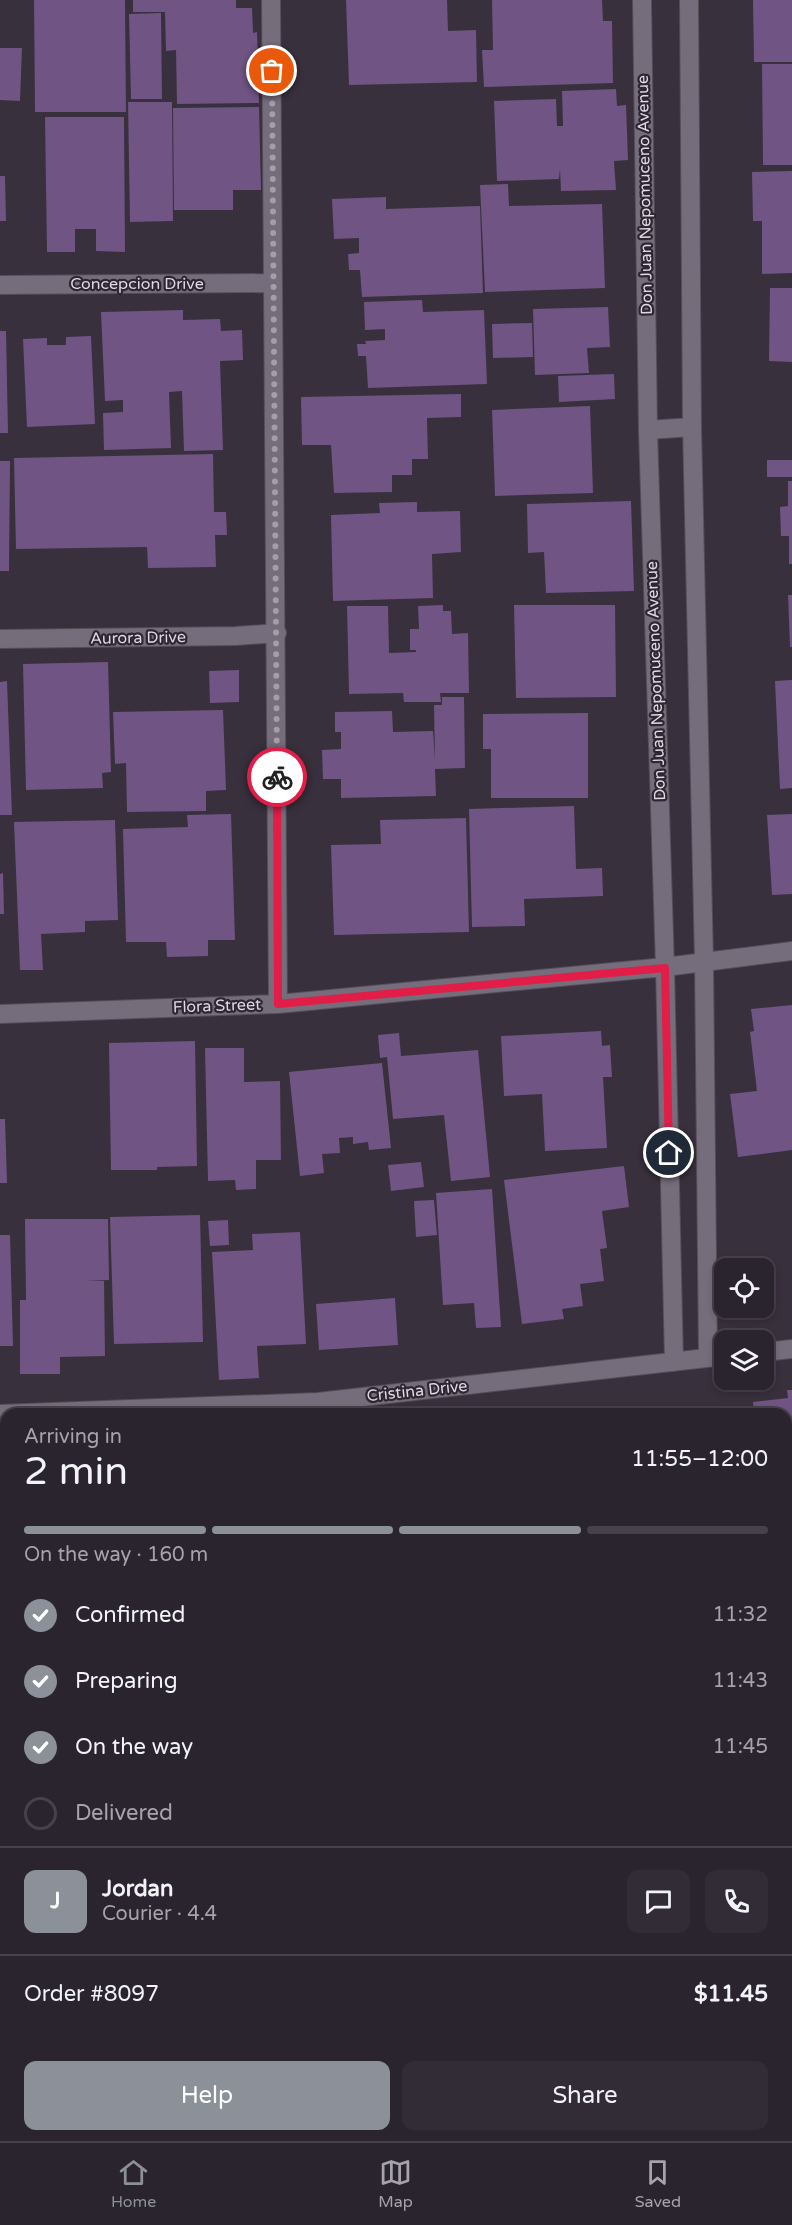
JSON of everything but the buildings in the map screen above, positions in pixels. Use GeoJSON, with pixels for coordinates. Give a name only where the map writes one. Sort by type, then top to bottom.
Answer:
{"type":"FeatureCollection","features":[{"type":"Feature","properties":{"kind":"street"},"geometry":{"type":"LineString","coordinates":[[271,0],[278,1004]]}},
{"type":"Feature","properties":{"kind":"street","name":"Don Juan Nepomuceno Avenue"},"geometry":{"type":"LineString","coordinates":[[642,0],[648,430],[665,968],[674,1362]]}},
{"type":"Feature","properties":{"kind":"street"},"geometry":{"type":"LineString","coordinates":[[689,0],[692,428],[715,1330]]}},
{"type":"Feature","properties":{"kind":"street","name":"Concepcion Drive"},"geometry":{"type":"LineString","coordinates":[[0,285],[273,283]]}},
{"type":"Feature","properties":{"kind":"street"},"geometry":{"type":"LineString","coordinates":[[648,430],[692,428]]}},
{"type":"Feature","properties":{"kind":"street","name":"Aurora Drive"},"geometry":{"type":"LineString","coordinates":[[0,639],[236,636],[277,633]]}},
{"type":"Feature","properties":{"kind":"street","name":"Flora Street"},"geometry":{"type":"LineString","coordinates":[[0,1014],[278,1004],[665,968],[792,951]]}},
{"type":"Feature","properties":{"kind":"street"},"geometry":{"type":"LineString","coordinates":[[774,1351],[792,1348]]}},
{"type":"Feature","properties":{"kind":"street","name":"Cristina Drive"},"geometry":{"type":"LineString","coordinates":[[159,1408],[318,1402],[714,1357]]}},
{"type":"Feature","properties":{"kind":"way so far"},"geometry":{"type":"LineString","coordinates":[[272,71],[277,777]]}},
{"type":"Feature","properties":{"kind":"route"},"geometry":{"type":"LineString","coordinates":[[277,777],[278,1004],[665,968],[669,1153]]}}]}
